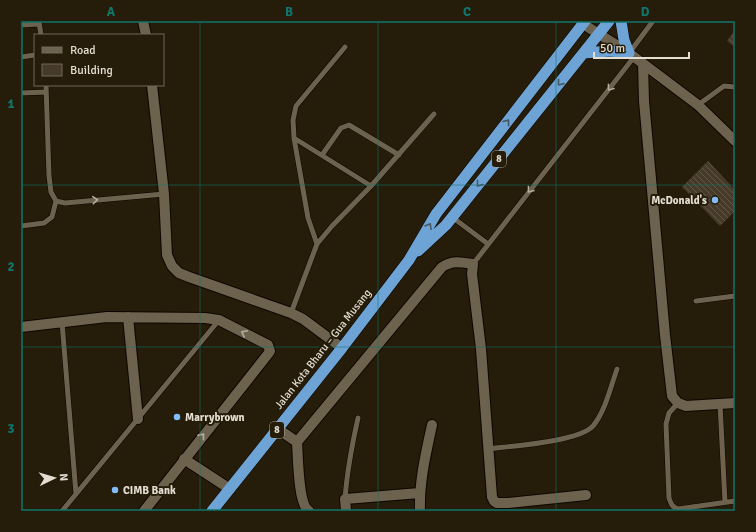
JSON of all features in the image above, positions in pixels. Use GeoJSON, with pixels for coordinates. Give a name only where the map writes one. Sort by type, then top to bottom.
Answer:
{"type":"FeatureCollection","features":[{"type":"Feature","properties":{"kind":"highway","name":"Jalan Kota Bharu – Gua Musang"},"geometry":{"type":"LineString","coordinates":[[409,260],[446,225],[609,21]]}},
{"type":"Feature","properties":{"kind":"highway"},"geometry":{"type":"LineString","coordinates":[[621,21],[624,40],[632,55]]}},
{"type":"Feature","properties":{"kind":"highway","name":"Jalan Kota Bharu – Gua Musang"},"geometry":{"type":"LineString","coordinates":[[214,510],[342,348],[409,260],[436,214],[582,22]]}},
{"type":"Feature","properties":{"kind":"highway"},"geometry":{"type":"LineString","coordinates":[[584,53],[610,51],[632,55]]}},
{"type":"Feature","properties":{"kind":"street"},"geometry":{"type":"LineString","coordinates":[[143,21],[146,34]]}},
{"type":"Feature","properties":{"kind":"street"},"geometry":{"type":"LineString","coordinates":[[582,22],[632,55],[698,105],[735,141]]}},
{"type":"Feature","properties":{"kind":"street"},"geometry":{"type":"LineString","coordinates":[[643,64],[644,101],[665,335],[672,396],[678,403],[686,406],[735,403]]}},
{"type":"Feature","properties":{"kind":"street"},"geometry":{"type":"LineString","coordinates":[[152,86],[164,194],[167,255],[172,266],[180,273],[291,313],[303,319],[342,348]]}},
{"type":"Feature","properties":{"kind":"street"},"geometry":{"type":"LineString","coordinates":[[309,511],[305,509],[303,503],[297,442],[442,267],[455,261],[473,264],[472,274],[481,349],[492,497],[494,501],[497,503],[508,503],[586,496]]}},
{"type":"Feature","properties":{"kind":"street"},"geometry":{"type":"LineString","coordinates":[[21,327],[107,317],[205,318],[219,320],[268,345],[270,350],[268,354],[144,511]]}},
{"type":"Feature","properties":{"kind":"street"},"geometry":{"type":"LineString","coordinates":[[128,317],[138,419]]}},
{"type":"Feature","properties":{"kind":"street"},"geometry":{"type":"LineString","coordinates":[[420,511],[423,466],[432,425]]}},
{"type":"Feature","properties":{"kind":"street"},"geometry":{"type":"LineString","coordinates":[[278,429],[297,442]]}},
{"type":"Feature","properties":{"kind":"street"},"geometry":{"type":"LineString","coordinates":[[184,459],[230,489]]}},
{"type":"Feature","properties":{"kind":"street"},"geometry":{"type":"LineString","coordinates":[[345,511],[345,499],[420,493]]}},
{"type":"Feature","properties":{"kind":"lane"},"geometry":{"type":"LineString","coordinates":[[473,264],[632,55],[653,21]]}},
{"type":"Feature","properties":{"kind":"lane"},"geometry":{"type":"LineString","coordinates":[[21,25],[39,22],[41,34]]}},
{"type":"Feature","properties":{"kind":"lane"},"geometry":{"type":"LineString","coordinates":[[317,244],[308,218],[294,138],[293,120],[296,106],[345,47]]}},
{"type":"Feature","properties":{"kind":"lane"},"geometry":{"type":"LineString","coordinates":[[21,56],[34,55]]}},
{"type":"Feature","properties":{"kind":"lane"},"geometry":{"type":"LineString","coordinates":[[21,226],[44,223],[52,217],[56,201],[51,192],[49,176],[46,86]]}},
{"type":"Feature","properties":{"kind":"lane"},"geometry":{"type":"LineString","coordinates":[[698,105],[724,86],[735,87]]}},
{"type":"Feature","properties":{"kind":"lane"},"geometry":{"type":"LineString","coordinates":[[21,93],[46,92]]}},
{"type":"Feature","properties":{"kind":"lane"},"geometry":{"type":"LineString","coordinates":[[291,313],[317,244],[399,155],[434,114]]}},
{"type":"Feature","properties":{"kind":"lane"},"geometry":{"type":"LineString","coordinates":[[322,155],[340,128],[348,125],[399,155]]}},
{"type":"Feature","properties":{"kind":"lane"},"geometry":{"type":"LineString","coordinates":[[294,138],[371,186]]}},
{"type":"Feature","properties":{"kind":"lane"},"geometry":{"type":"LineString","coordinates":[[56,201],[65,203],[164,194]]}},
{"type":"Feature","properties":{"kind":"lane"},"geometry":{"type":"LineString","coordinates":[[452,217],[488,244]]}},
{"type":"Feature","properties":{"kind":"lane"},"geometry":{"type":"LineString","coordinates":[[696,301],[735,296]]}},
{"type":"Feature","properties":{"kind":"lane"},"geometry":{"type":"LineString","coordinates":[[62,511],[219,320]]}},
{"type":"Feature","properties":{"kind":"lane"},"geometry":{"type":"LineString","coordinates":[[62,322],[76,494]]}},
{"type":"Feature","properties":{"kind":"lane"},"geometry":{"type":"LineString","coordinates":[[488,449],[568,437],[582,433],[592,426],[598,419],[606,402],[617,369]]}},
{"type":"Feature","properties":{"kind":"lane"},"geometry":{"type":"LineString","coordinates":[[678,403],[669,413],[666,424],[670,504],[678,509],[735,501]]}},
{"type":"Feature","properties":{"kind":"lane"},"geometry":{"type":"LineString","coordinates":[[720,404],[725,502]]}},
{"type":"Feature","properties":{"kind":"lane"},"geometry":{"type":"LineString","coordinates":[[345,499],[348,464],[358,418]]}},
{"type":"Feature","properties":{"kind":"building"},"geometry":{"type":"Polygon","coordinates":[[[735,30],[735,47],[727,41],[735,30]]]}},
{"type":"Feature","properties":{"kind":"building","name":"McDonald's"},"geometry":{"type":"Polygon","coordinates":[[[708,161],[735,190],[735,211],[720,226],[682,187],[708,161]]]}},
{"type":"Feature","properties":{"kind":"place","name":"McDonald's"},"geometry":{"type":"Point","coordinates":[715,200]}},
{"type":"Feature","properties":{"kind":"place","name":"Marrybrown"},"geometry":{"type":"Point","coordinates":[177,417]}},
{"type":"Feature","properties":{"kind":"place","name":"CIMB Bank"},"geometry":{"type":"Point","coordinates":[115,490]}}]}
